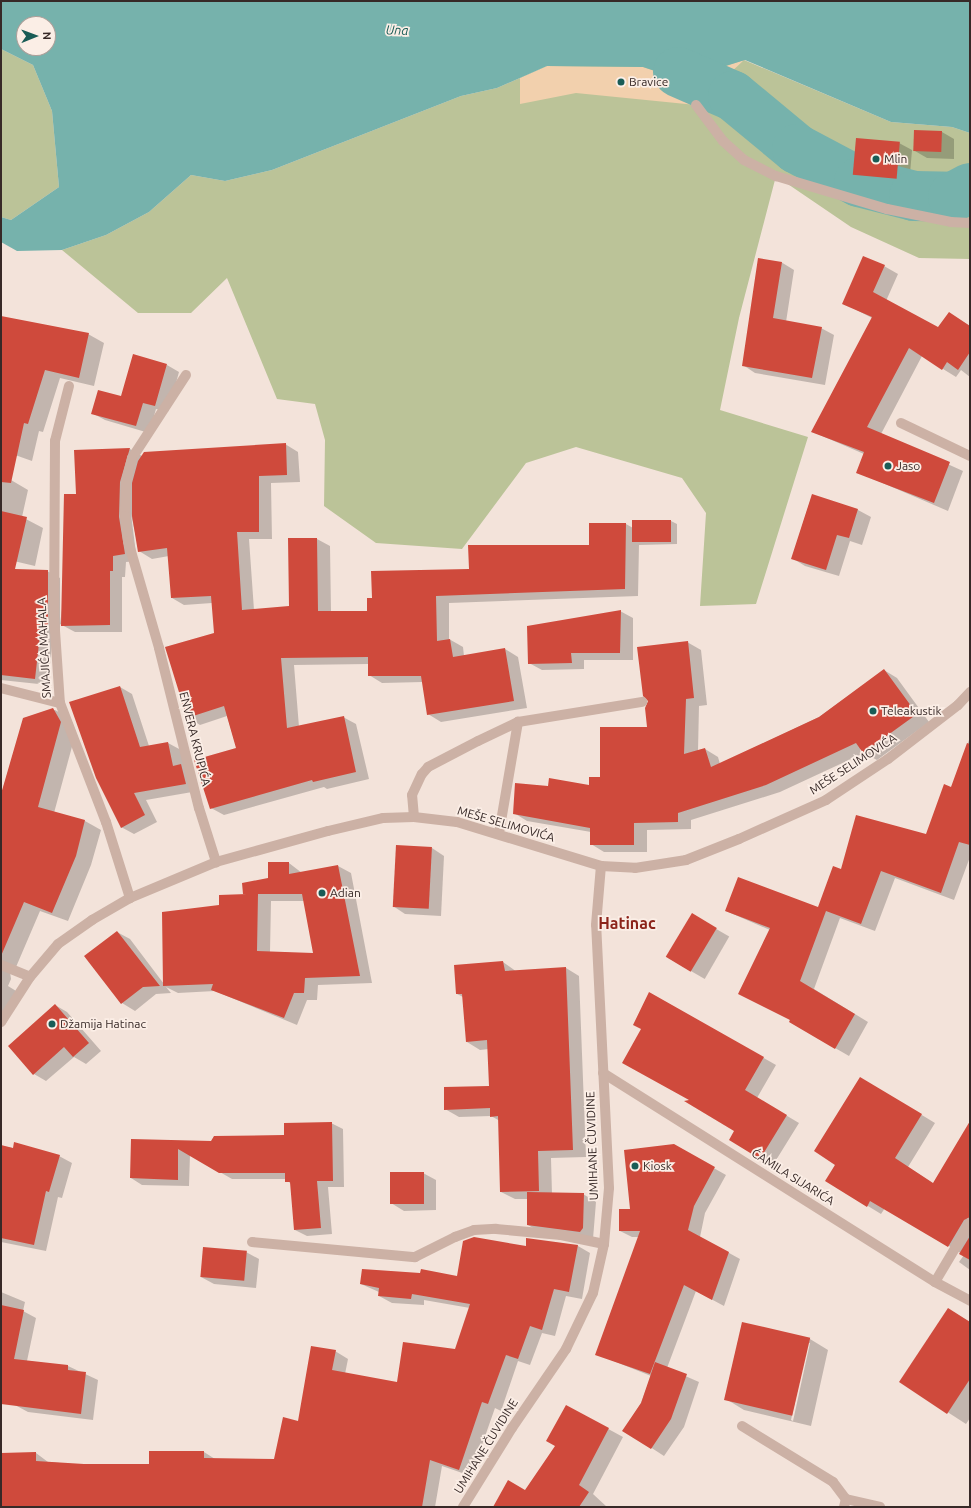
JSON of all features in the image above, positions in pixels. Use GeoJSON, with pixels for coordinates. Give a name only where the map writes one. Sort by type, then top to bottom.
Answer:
{"type":"FeatureCollection","features":[{"type":"Feature","properties":{"kind":"street"},"geometry":{"type":"LineString","coordinates":[[696,105],[723,141],[744,160],[776,176],[887,209],[950,222],[970,223]]}},
{"type":"Feature","properties":{"kind":"street","name":"ENVERA KRUPIĆA"},"geometry":{"type":"LineString","coordinates":[[186,375],[132,458],[126,482],[128,541],[199,808],[216,862]]}},
{"type":"Feature","properties":{"kind":"street","name":"SMAJIĆA MAHALA"},"geometry":{"type":"LineString","coordinates":[[69,386],[55,441],[54,616],[60,703],[106,822],[130,898]]}},
{"type":"Feature","properties":{"kind":"street"},"geometry":{"type":"LineString","coordinates":[[901,423],[970,456]]}},
{"type":"Feature","properties":{"kind":"street"},"geometry":{"type":"LineString","coordinates":[[1,688],[60,703]]}},
{"type":"Feature","properties":{"kind":"street","name":"MEŠE SELIMOVIĆA"},"geometry":{"type":"LineString","coordinates":[[1,1022],[30,977],[58,944],[92,920],[130,898],[216,862],[334,829],[383,818],[414,817],[457,822],[499,833],[601,866],[635,868],[686,860],[739,840],[826,800],[888,759],[958,704],[970,692]]}},
{"type":"Feature","properties":{"kind":"street"},"geometry":{"type":"LineString","coordinates":[[414,817],[412,795],[416,783],[428,767],[518,722],[642,702]]}},
{"type":"Feature","properties":{"kind":"street"},"geometry":{"type":"LineString","coordinates":[[499,833],[518,722]]}},
{"type":"Feature","properties":{"kind":"street","name":"UMIHANE ČUVIDINE"},"geometry":{"type":"LineString","coordinates":[[463,1507],[512,1428],[566,1349],[593,1293],[604,1244],[608,1188],[596,926],[601,866]]}},
{"type":"Feature","properties":{"kind":"street"},"geometry":{"type":"LineString","coordinates":[[1,965],[30,977]]}},
{"type":"Feature","properties":{"kind":"street","name":"ĆAMILA SIJARIĆA"},"geometry":{"type":"LineString","coordinates":[[603,1073],[935,1282],[970,1301]]}},
{"type":"Feature","properties":{"kind":"street"},"geometry":{"type":"LineString","coordinates":[[935,1282],[970,1223]]}},
{"type":"Feature","properties":{"kind":"street"},"geometry":{"type":"LineString","coordinates":[[252,1242],[415,1257],[455,1237],[474,1230],[496,1229],[561,1235],[604,1244]]}},
{"type":"Feature","properties":{"kind":"street"},"geometry":{"type":"LineString","coordinates":[[742,1426],[833,1482],[845,1503],[880,1507]]}},
{"type":"Feature","properties":{"kind":"green space"},"geometry":{"type":"Polygon","coordinates":[[[1,49],[33,65],[52,111],[59,187],[11,220],[1,217],[1,49]]]}},
{"type":"Feature","properties":{"kind":"green space"},"geometry":{"type":"Polygon","coordinates":[[[744,60],[891,122],[952,127],[970,133],[970,259],[919,258],[851,227],[776,176],[739,318],[720,410],[808,437],[756,604],[700,606],[706,513],[682,478],[576,447],[526,463],[462,549],[376,543],[324,506],[325,440],[315,404],[277,399],[227,278],[191,313],[138,313],[62,250],[106,235],[149,212],[191,175],[225,181],[272,170],[461,96],[497,88],[547,66],[744,60]]]}},
{"type":"Feature","properties":{"kind":"sand","name":"Bravice"},"geometry":{"type":"Polygon","coordinates":[[[744,60],[696,105],[576,93],[520,104],[520,78],[547,66],[643,67],[667,75],[716,69],[744,60]]]}},
{"type":"Feature","properties":{"kind":"water","name":"Una"},"geometry":{"type":"Polygon","coordinates":[[[1,1],[970,1],[970,133],[952,127],[891,122],[745,60],[716,69],[667,75],[643,67],[547,66],[497,88],[461,96],[272,170],[225,181],[191,175],[149,212],[106,235],[62,250],[17,251],[1,242],[1,217],[11,220],[59,187],[52,111],[33,65],[1,49],[1,1]]]}},
{"type":"Feature","properties":{"kind":"building"},"geometry":{"type":"Polygon","coordinates":[[[914,130],[942,131],[941,152],[913,151],[914,130]]]}},
{"type":"Feature","properties":{"kind":"building","name":"Mlin"},"geometry":{"type":"Polygon","coordinates":[[[856,138],[900,142],[897,179],[853,175],[856,138]]]}},
{"type":"Feature","properties":{"kind":"building"},"geometry":{"type":"Polygon","coordinates":[[[863,256],[885,265],[873,292],[938,327],[949,312],[970,326],[970,352],[958,370],[947,362],[942,370],[909,348],[867,427],[950,462],[934,503],[856,473],[864,452],[811,432],[872,317],[842,304],[863,256]]]}},
{"type":"Feature","properties":{"kind":"building"},"geometry":{"type":"Polygon","coordinates":[[[758,258],[782,262],[773,318],[822,327],[812,378],[742,366],[758,258]]]}},
{"type":"Feature","properties":{"kind":"building"},"geometry":{"type":"Polygon","coordinates":[[[1,316],[89,333],[79,378],[45,370],[28,424],[24,423],[11,483],[1,482],[1,316]]]}},
{"type":"Feature","properties":{"kind":"building"},"geometry":{"type":"Polygon","coordinates":[[[133,354],[167,364],[155,406],[143,403],[136,426],[91,414],[98,390],[121,396],[133,354]]]}},
{"type":"Feature","properties":{"kind":"building"},"geometry":{"type":"Polygon","coordinates":[[[286,443],[287,475],[259,476],[259,532],[237,532],[242,610],[289,606],[288,538],[317,538],[318,611],[367,611],[367,598],[372,598],[371,571],[469,569],[468,545],[589,545],[589,523],[626,523],[625,589],[436,596],[437,641],[450,639],[453,657],[505,648],[514,701],[427,715],[421,676],[368,676],[368,657],[281,658],[287,728],[344,716],[356,772],[313,782],[312,780],[210,809],[194,760],[236,748],[224,706],[187,718],[165,647],[214,633],[211,596],[171,598],[167,548],[138,552],[132,516],[132,483],[138,461],[144,452],[286,443]]]}},
{"type":"Feature","properties":{"kind":"building"},"geometry":{"type":"Polygon","coordinates":[[[130,448],[120,482],[119,517],[125,554],[113,556],[113,571],[110,571],[110,625],[61,626],[64,494],[76,494],[74,450],[130,448]]]}},
{"type":"Feature","properties":{"kind":"building"},"geometry":{"type":"Polygon","coordinates":[[[812,494],[858,509],[849,538],[837,535],[826,570],[791,559],[812,494]]]}},
{"type":"Feature","properties":{"kind":"building"},"geometry":{"type":"Polygon","coordinates":[[[1,511],[27,517],[15,569],[48,570],[48,626],[41,626],[35,679],[1,675],[1,511]]]}},
{"type":"Feature","properties":{"kind":"building"},"geometry":{"type":"Polygon","coordinates":[[[632,520],[671,520],[671,542],[632,542],[632,520]]]}},
{"type":"Feature","properties":{"kind":"building"},"geometry":{"type":"Polygon","coordinates":[[[621,610],[620,653],[571,653],[572,663],[528,664],[527,626],[621,610]]]}},
{"type":"Feature","properties":{"kind":"building"},"geometry":{"type":"Polygon","coordinates":[[[688,641],[694,698],[686,699],[684,754],[705,748],[711,767],[819,717],[884,669],[917,714],[863,753],[856,743],[766,785],[678,813],[678,822],[634,823],[634,845],[590,845],[590,828],[513,814],[515,783],[548,786],[549,778],[589,785],[589,777],[600,777],[600,727],[647,727],[645,708],[648,701],[643,696],[637,647],[688,641]]]}},
{"type":"Feature","properties":{"kind":"building"},"geometry":{"type":"Polygon","coordinates":[[[120,686],[140,747],[168,742],[173,766],[181,764],[186,784],[134,793],[145,815],[121,828],[96,778],[69,702],[120,686]]]}},
{"type":"Feature","properties":{"kind":"building"},"geometry":{"type":"Polygon","coordinates":[[[53,708],[61,722],[38,807],[85,820],[76,856],[52,913],[24,902],[1,956],[1,794],[23,718],[53,708]]]}},
{"type":"Feature","properties":{"kind":"building"},"geometry":{"type":"Polygon","coordinates":[[[967,743],[970,744],[970,845],[959,842],[941,893],[881,871],[861,924],[826,911],[800,981],[855,1014],[835,1049],[789,1022],[790,1020],[738,994],[770,928],[725,911],[738,877],[818,907],[833,866],[841,869],[856,815],[926,834],[944,784],[951,787],[967,743]]]}},
{"type":"Feature","properties":{"kind":"building"},"geometry":{"type":"Polygon","coordinates":[[[396,845],[432,847],[429,909],[393,907],[396,845]]]}},
{"type":"Feature","properties":{"kind":"building"},"geometry":{"type":"Polygon","coordinates":[[[268,862],[289,862],[289,874],[338,865],[360,976],[305,978],[304,993],[294,993],[284,1018],[211,990],[213,984],[163,986],[162,912],[219,905],[219,895],[247,894],[243,894],[242,883],[268,878],[268,862]],[[258,894],[257,951],[313,953],[302,894],[258,894]]]}},
{"type":"Feature","properties":{"kind":"building"},"geometry":{"type":"Polygon","coordinates":[[[692,913],[717,928],[691,972],[666,957],[692,913]]]}},
{"type":"Feature","properties":{"kind":"building"},"geometry":{"type":"Polygon","coordinates":[[[117,931],[160,986],[143,987],[121,1004],[84,956],[117,931]]]}},
{"type":"Feature","properties":{"kind":"building"},"geometry":{"type":"Polygon","coordinates":[[[503,961],[505,971],[566,967],[573,1150],[538,1151],[539,1191],[500,1192],[498,1116],[490,1117],[490,1108],[444,1110],[444,1087],[489,1086],[487,1040],[466,1042],[462,994],[456,994],[454,965],[503,961]]]}},
{"type":"Feature","properties":{"kind":"building"},"geometry":{"type":"Polygon","coordinates":[[[649,992],[764,1057],[745,1090],[787,1115],[760,1159],[729,1140],[734,1131],[684,1101],[689,1100],[622,1063],[641,1029],[633,1025],[649,992]]]}},
{"type":"Feature","properties":{"kind":"building","name":"Džamija Hatinac"},"geometry":{"type":"Polygon","coordinates":[[[55,1004],[89,1043],[73,1057],[64,1047],[33,1075],[8,1046],[55,1004]]]}},
{"type":"Feature","properties":{"kind":"building"},"geometry":{"type":"Polygon","coordinates":[[[860,1077],[922,1114],[895,1158],[933,1183],[970,1121],[970,1217],[964,1220],[948,1247],[870,1201],[867,1207],[825,1181],[835,1165],[814,1151],[860,1077]]]}},
{"type":"Feature","properties":{"kind":"building"},"geometry":{"type":"Polygon","coordinates":[[[332,1122],[333,1181],[317,1181],[321,1228],[294,1230],[290,1182],[285,1182],[285,1173],[219,1173],[178,1149],[178,1180],[130,1178],[131,1139],[211,1141],[214,1136],[284,1135],[284,1123],[332,1122]]]}},
{"type":"Feature","properties":{"kind":"building"},"geometry":{"type":"Polygon","coordinates":[[[14,1142],[60,1155],[49,1192],[46,1191],[34,1245],[1,1238],[1,1145],[13,1148],[14,1142]]]}},
{"type":"Feature","properties":{"kind":"building"},"geometry":{"type":"Polygon","coordinates":[[[674,1144],[715,1167],[694,1206],[688,1230],[729,1252],[712,1300],[684,1285],[650,1374],[595,1355],[640,1231],[619,1231],[619,1209],[630,1209],[624,1150],[674,1144]]]}},
{"type":"Feature","properties":{"kind":"building"},"geometry":{"type":"Polygon","coordinates":[[[390,1172],[424,1172],[424,1204],[390,1204],[390,1172]]]}},
{"type":"Feature","properties":{"kind":"building"},"geometry":{"type":"Polygon","coordinates":[[[527,1192],[584,1193],[583,1228],[580,1232],[527,1225],[527,1192]]]}},
{"type":"Feature","properties":{"kind":"building"},"geometry":{"type":"Polygon","coordinates":[[[970,1236],[970,1260],[959,1254],[970,1236]]]}},
{"type":"Feature","properties":{"kind":"building"},"geometry":{"type":"Polygon","coordinates":[[[474,1237],[526,1246],[526,1238],[578,1245],[569,1292],[554,1289],[542,1330],[530,1326],[518,1359],[506,1355],[488,1404],[482,1402],[459,1470],[430,1460],[422,1507],[1,1507],[1,1453],[36,1452],[36,1461],[84,1464],[149,1464],[149,1451],[204,1451],[204,1458],[274,1459],[283,1417],[298,1421],[311,1346],[336,1350],[332,1370],[397,1382],[403,1342],[455,1349],[470,1304],[412,1294],[411,1299],[378,1296],[379,1288],[360,1284],[362,1269],[420,1273],[421,1269],[457,1276],[463,1241],[474,1237]]]}},
{"type":"Feature","properties":{"kind":"building"},"geometry":{"type":"Polygon","coordinates":[[[203,1247],[247,1251],[244,1281],[200,1277],[203,1247]]]}},
{"type":"Feature","properties":{"kind":"building"},"geometry":{"type":"Polygon","coordinates":[[[1,1305],[24,1310],[14,1359],[68,1365],[68,1370],[86,1372],[81,1414],[1,1404],[1,1305]]]}},
{"type":"Feature","properties":{"kind":"building"},"geometry":{"type":"Polygon","coordinates":[[[948,1308],[970,1322],[970,1379],[947,1414],[899,1382],[948,1308]]]}},
{"type":"Feature","properties":{"kind":"building"},"geometry":{"type":"Polygon","coordinates":[[[742,1322],[810,1338],[792,1416],[724,1400],[742,1322]]]}},
{"type":"Feature","properties":{"kind":"building"},"geometry":{"type":"Polygon","coordinates":[[[655,1362],[687,1374],[671,1419],[651,1449],[622,1431],[641,1403],[655,1362]]]}},
{"type":"Feature","properties":{"kind":"building"},"geometry":{"type":"Polygon","coordinates":[[[566,1405],[609,1428],[579,1485],[589,1492],[579,1507],[493,1507],[508,1480],[525,1490],[555,1446],[546,1441],[566,1405]]]}},
{"type":"Feature","properties":{"kind":"waterway"},"geometry":{"type":"LineString","coordinates":[[678,72],[733,96],[797,149],[859,182],[914,196],[953,197],[970,188]]}},
{"type":"Feature","properties":{"kind":"place","name":"Bravice"},"geometry":{"type":"Point","coordinates":[621,82]}},
{"type":"Feature","properties":{"kind":"place","name":"Mlin"},"geometry":{"type":"Point","coordinates":[876,159]}},
{"type":"Feature","properties":{"kind":"place","name":"Jaso"},"geometry":{"type":"Point","coordinates":[888,466]}},
{"type":"Feature","properties":{"kind":"place","name":"Teleakustik"},"geometry":{"type":"Point","coordinates":[873,711]}},
{"type":"Feature","properties":{"kind":"place","name":"Adian"},"geometry":{"type":"Point","coordinates":[322,893]}},
{"type":"Feature","properties":{"kind":"place","name":"Džamija Hatinac"},"geometry":{"type":"Point","coordinates":[52,1024]}},
{"type":"Feature","properties":{"kind":"place","name":"Kiosk"},"geometry":{"type":"Point","coordinates":[635,1166]}},
{"type":"Feature","properties":{"kind":"district","name":"Hatinac"},"geometry":{"type":"Point","coordinates":[627,923]}}]}
